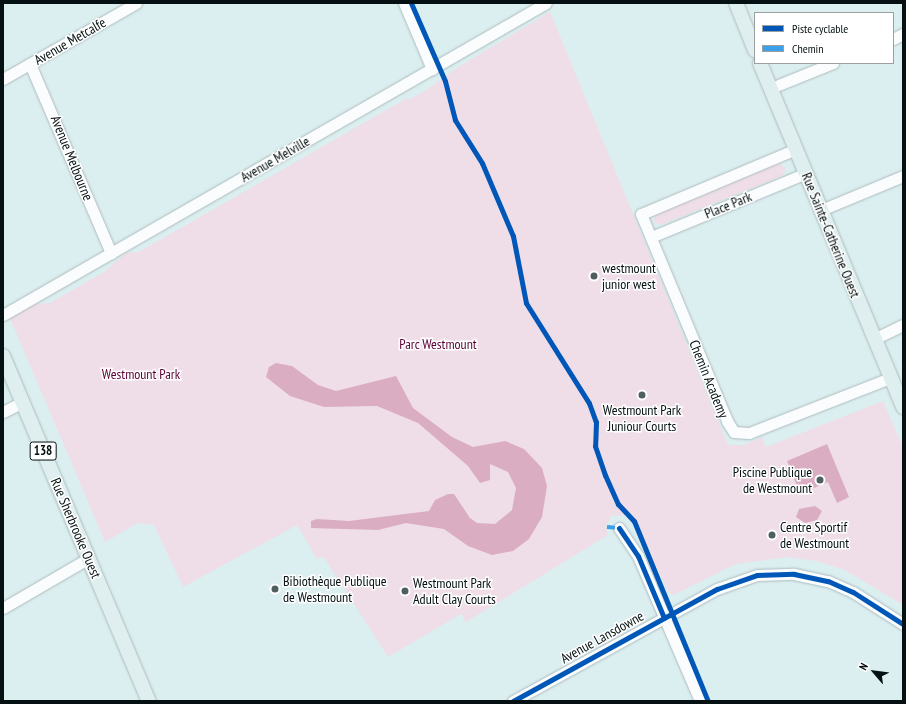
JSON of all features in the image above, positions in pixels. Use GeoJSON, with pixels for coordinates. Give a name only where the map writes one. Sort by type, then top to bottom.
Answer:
{"type":"FeatureCollection","features":[{"type":"Feature","properties":{"kind":"main road"},"geometry":{"type":"LineString","coordinates":[[736,3],[754,48]]}},
{"type":"Feature","properties":{"kind":"main road","name":"Rue Sainte-Catherine Ouest"},"geometry":{"type":"LineString","coordinates":[[760,64],[903,407]]}},
{"type":"Feature","properties":{"kind":"main road","name":"Rue Sherbrooke Ouest"},"geometry":{"type":"LineString","coordinates":[[3,356],[149,701]]}},
{"type":"Feature","properties":{"kind":"street","name":"Avenue Metcalfe"},"geometry":{"type":"LineString","coordinates":[[3,79],[136,3]]}},
{"type":"Feature","properties":{"kind":"street"},"geometry":{"type":"LineString","coordinates":[[404,3],[432,69]]}},
{"type":"Feature","properties":{"kind":"street","name":"Avenue Melville"},"geometry":{"type":"LineString","coordinates":[[3,315],[546,3]]}},
{"type":"Feature","properties":{"kind":"street","name":"Avenue Melbourne"},"geometry":{"type":"LineString","coordinates":[[30,64],[111,253]]}},
{"type":"Feature","properties":{"kind":"street"},"geometry":{"type":"LineString","coordinates":[[771,88],[831,64]]}},
{"type":"Feature","properties":{"kind":"street","name":"Place Park"},"geometry":{"type":"LineString","coordinates":[[642,214],[796,149]]}},
{"type":"Feature","properties":{"kind":"street","name":"Place Park"},"geometry":{"type":"LineString","coordinates":[[651,237],[806,173]]}},
{"type":"Feature","properties":{"kind":"street"},"geometry":{"type":"LineString","coordinates":[[821,210],[903,176]]}},
{"type":"Feature","properties":{"kind":"street","name":"Chemin Academy"},"geometry":{"type":"LineString","coordinates":[[642,214],[732,429],[741,434],[749,433],[890,378]]}},
{"type":"Feature","properties":{"kind":"street"},"geometry":{"type":"LineString","coordinates":[[874,339],[903,325]]}},
{"type":"Feature","properties":{"kind":"street"},"geometry":{"type":"LineString","coordinates":[[3,412],[23,402]]}},
{"type":"Feature","properties":{"kind":"street"},"geometry":{"type":"LineString","coordinates":[[619,528],[638,556],[700,701]]}},
{"type":"Feature","properties":{"kind":"street"},"geometry":{"type":"LineString","coordinates":[[3,608],[89,558]]}},
{"type":"Feature","properties":{"kind":"street","name":"Avenue Lansdowne"},"geometry":{"type":"LineString","coordinates":[[513,701],[664,618],[737,581],[789,574],[838,585],[903,624]]}},
{"type":"Feature","properties":{"kind":"green space","name":"Parc Westmount"},"geometry":{"type":"Polygon","coordinates":[[[550,12],[728,445],[744,445],[762,437],[766,447],[883,401],[903,447],[903,605],[845,570],[816,561],[787,557],[736,564],[673,595],[668,592],[632,514],[611,516],[606,527],[608,535],[466,622],[461,614],[388,657],[323,556],[317,559],[297,525],[183,587],[154,525],[138,523],[105,542],[10,318],[33,304],[50,303],[104,272],[126,253],[139,252],[407,98],[408,100],[426,90],[458,67],[550,12]]]}},
{"type":"Feature","properties":{"kind":"green space"},"geometry":{"type":"Polygon","coordinates":[[[778,163],[786,168],[782,176],[660,225],[653,221],[656,214],[778,163]]]}},
{"type":"Feature","properties":{"kind":"shaded area"},"geometry":{"type":"Polygon","coordinates":[[[276,363],[292,366],[318,385],[336,391],[396,376],[413,408],[452,437],[473,447],[505,441],[524,449],[542,468],[547,486],[542,517],[529,539],[513,551],[492,555],[468,546],[444,529],[406,523],[378,530],[311,528],[311,521],[317,519],[349,521],[429,511],[435,500],[448,494],[454,494],[470,518],[477,523],[495,524],[512,510],[516,488],[508,472],[490,464],[490,480],[480,483],[468,466],[418,423],[377,406],[324,407],[290,396],[266,377],[269,367],[276,363]]]}},
{"type":"Feature","properties":{"kind":"shaded area"},"geometry":{"type":"Polygon","coordinates":[[[827,444],[849,497],[837,503],[828,482],[800,494],[787,461],[827,444]]]}},
{"type":"Feature","properties":{"kind":"shaded area"},"geometry":{"type":"Polygon","coordinates":[[[815,506],[822,511],[817,520],[805,523],[796,517],[799,509],[815,506]]]}},
{"type":"Feature","properties":{"kind":"marked path"},"geometry":{"type":"LineString","coordinates":[[607,527],[619,528]]}},
{"type":"Feature","properties":{"kind":"cycle path"},"geometry":{"type":"LineString","coordinates":[[411,3],[445,81],[455,120],[482,163],[513,236],[526,303],[589,403],[596,422],[595,446],[605,475],[618,504],[634,521],[708,701]]}},
{"type":"Feature","properties":{"kind":"cycle path"},"geometry":{"type":"LineString","coordinates":[[619,528],[638,556],[664,618]]}},
{"type":"Feature","properties":{"kind":"cycle path"},"geometry":{"type":"LineString","coordinates":[[513,701],[717,589],[757,575],[794,574],[828,581],[853,592],[903,624]]}},
{"type":"Feature","properties":{"kind":"place","name":"westmount junior west"},"geometry":{"type":"Point","coordinates":[594,276]}},
{"type":"Feature","properties":{"kind":"place","name":"Westmount Park Juniour Courts"},"geometry":{"type":"Point","coordinates":[642,395]}},
{"type":"Feature","properties":{"kind":"place","name":"Piscine Publique de Westmount"},"geometry":{"type":"Point","coordinates":[820,480]}},
{"type":"Feature","properties":{"kind":"place","name":"Centre Sportif de Westmount"},"geometry":{"type":"Point","coordinates":[772,535]}},
{"type":"Feature","properties":{"kind":"place","name":"Bibiothèque Publique de Westmount"},"geometry":{"type":"Point","coordinates":[275,589]}},
{"type":"Feature","properties":{"kind":"place","name":"Westmount Park Adult Clay Courts"},"geometry":{"type":"Point","coordinates":[405,591]}},
{"type":"Feature","properties":{"kind":"park label","name":"Westmount Park"},"geometry":{"type":"Point","coordinates":[141,374]}}]}
